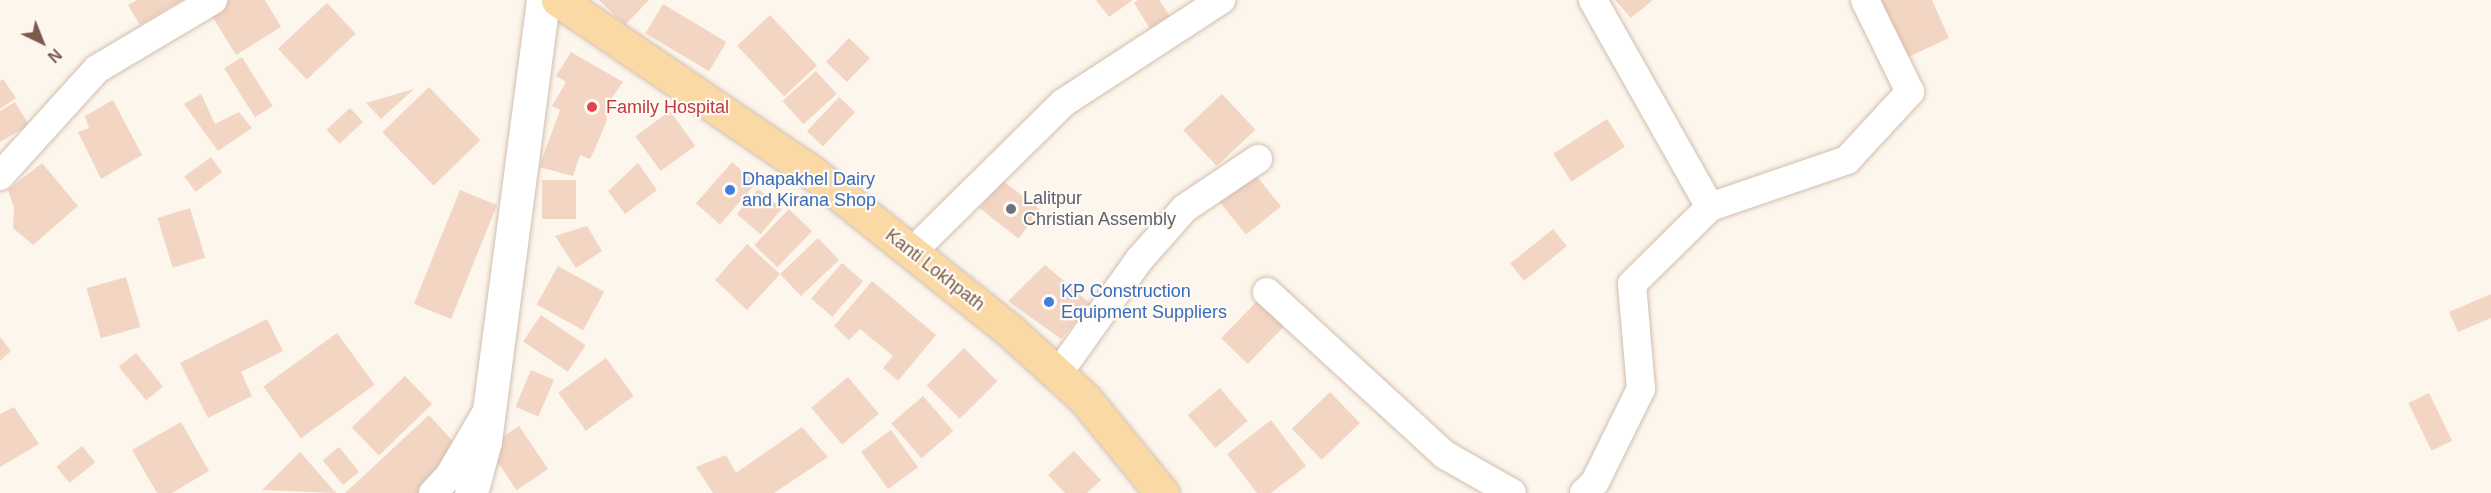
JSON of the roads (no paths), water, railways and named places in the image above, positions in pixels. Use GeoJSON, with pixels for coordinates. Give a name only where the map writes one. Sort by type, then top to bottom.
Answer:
{"type":"FeatureCollection","features":[{"type":"Feature","properties":{"kind":"main road"},"geometry":{"type":"LineString","coordinates":[[471,493],[485,441],[543,0]]}},
{"type":"Feature","properties":{"kind":"main road","name":"Kanti Lokhpath"},"geometry":{"type":"LineString","coordinates":[[558,0],[810,171],[1007,328],[1085,399],[1162,493]]}},
{"type":"Feature","properties":{"kind":"street"},"geometry":{"type":"LineString","coordinates":[[0,176],[97,69],[213,0]]}},
{"type":"Feature","properties":{"kind":"street"},"geometry":{"type":"LineString","coordinates":[[912,252],[1063,103],[1221,0]]}},
{"type":"Feature","properties":{"kind":"street"},"geometry":{"type":"LineString","coordinates":[[1593,0],[1710,207]]}},
{"type":"Feature","properties":{"kind":"street"},"geometry":{"type":"LineString","coordinates":[[1584,493],[1595,482],[1641,389],[1632,284],[1710,207],[1846,160],[1910,92],[1865,0]]}},
{"type":"Feature","properties":{"kind":"street"},"geometry":{"type":"LineString","coordinates":[[1058,374],[1139,260],[1185,208],[1258,159]]}},
{"type":"Feature","properties":{"kind":"street"},"geometry":{"type":"LineString","coordinates":[[1267,292],[1445,455],[1512,493]]}},
{"type":"Feature","properties":{"kind":"street"},"geometry":{"type":"LineString","coordinates":[[433,493],[449,476],[488,411]]}},
{"type":"Feature","properties":{"kind":"place","name":"Family Hospital"},"geometry":{"type":"Point","coordinates":[592,107]}},
{"type":"Feature","properties":{"kind":"place","name":"Dhapakhel Dairy and Kirana Shop"},"geometry":{"type":"Point","coordinates":[730,190]}},
{"type":"Feature","properties":{"kind":"place","name":"Lalitpur Christian Assembly"},"geometry":{"type":"Point","coordinates":[1011,209]}},
{"type":"Feature","properties":{"kind":"place","name":"KP Construction Equipment Suppliers"},"geometry":{"type":"Point","coordinates":[1049,302]}}]}
